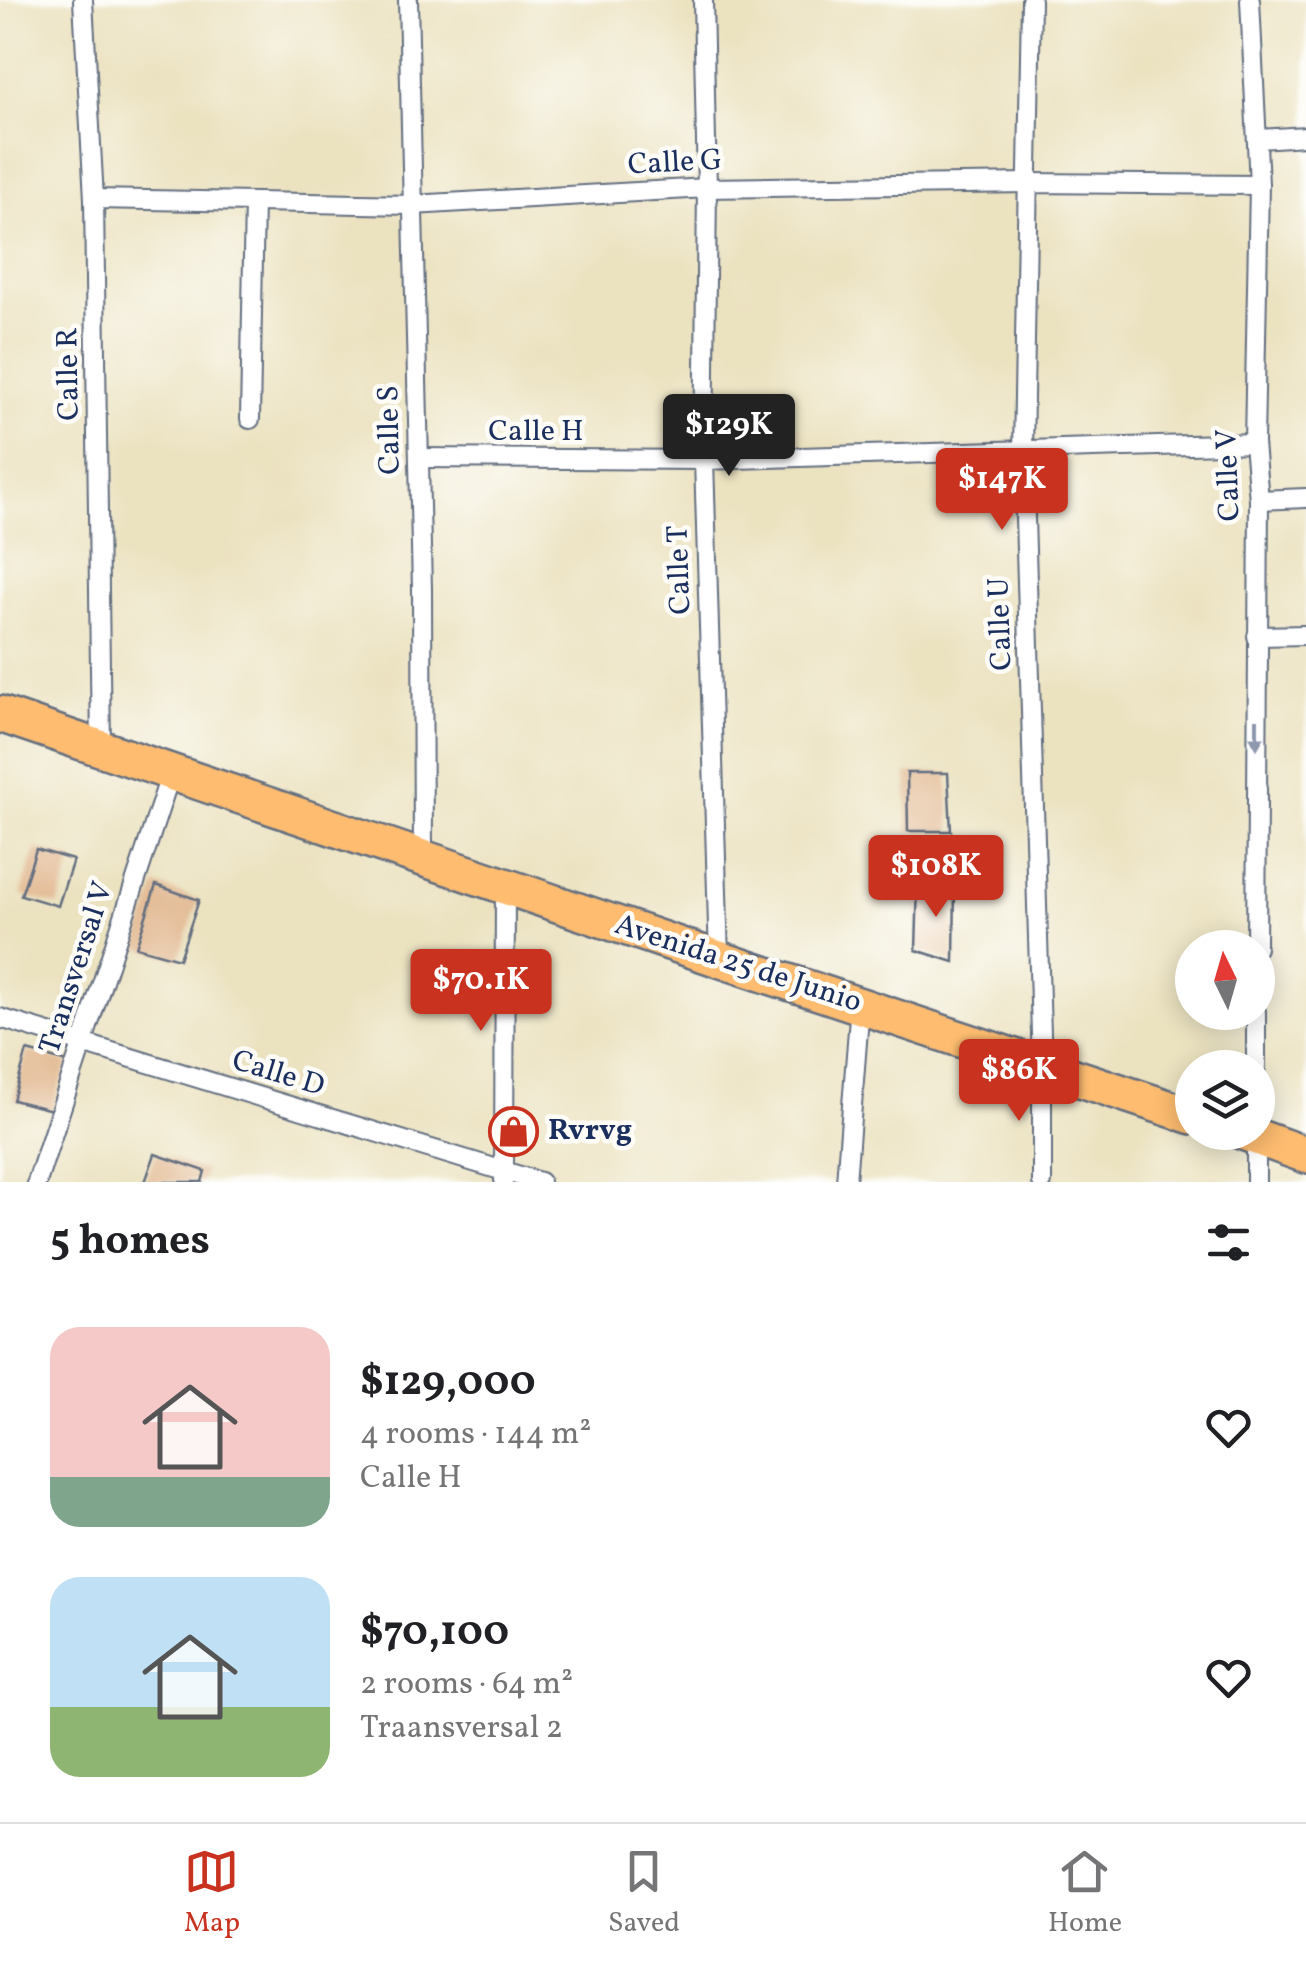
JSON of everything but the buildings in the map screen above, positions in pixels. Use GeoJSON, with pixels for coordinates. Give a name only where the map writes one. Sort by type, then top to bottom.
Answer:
{"type":"FeatureCollection","features":[{"type":"Feature","properties":{"kind":"highway","name":"Avenida 25 de Junio"},"geometry":{"type":"LineString","coordinates":[[0,714],[1175,1110]]}},
{"type":"Feature","properties":{"kind":"highway"},"geometry":{"type":"LineString","coordinates":[[1275,1143],[1306,1155]]}},
{"type":"Feature","properties":{"kind":"street","name":"Calle R"},"geometry":{"type":"LineString","coordinates":[[82,0],[94,199],[101,747]]}},
{"type":"Feature","properties":{"kind":"street","name":"Calle S"},"geometry":{"type":"LineString","coordinates":[[408,0],[423,858]]}},
{"type":"Feature","properties":{"kind":"street","name":"Calle T"},"geometry":{"type":"LineString","coordinates":[[703,0],[704,460],[719,959]]}},
{"type":"Feature","properties":{"kind":"street","name":"Calle U"},"geometry":{"type":"LineString","coordinates":[[1031,0],[1023,453],[1042,1066],[1042,1182]]}},
{"type":"Feature","properties":{"kind":"street","name":"Calle V"},"geometry":{"type":"LineString","coordinates":[[1250,0],[1259,185],[1254,444],[1259,500],[1256,930]]}},
{"type":"Feature","properties":{"kind":"street"},"geometry":{"type":"LineString","coordinates":[[1258,140],[1306,136]]}},
{"type":"Feature","properties":{"kind":"street","name":"Calle G"},"geometry":{"type":"LineString","coordinates":[[94,199],[412,205],[706,188],[1259,185]]}},
{"type":"Feature","properties":{"kind":"street"},"geometry":{"type":"LineString","coordinates":[[250,419],[254,202]]}},
{"type":"Feature","properties":{"kind":"street","name":"Calle H"},"geometry":{"type":"LineString","coordinates":[[418,458],[704,460],[1254,444]]}},
{"type":"Feature","properties":{"kind":"street"},"geometry":{"type":"LineString","coordinates":[[1259,500],[1306,498]]}},
{"type":"Feature","properties":{"kind":"street"},"geometry":{"type":"LineString","coordinates":[[1257,636],[1306,635]]}},
{"type":"Feature","properties":{"kind":"street","name":"Transversal V"},"geometry":{"type":"LineString","coordinates":[[37,1182],[172,773]]}},
{"type":"Feature","properties":{"kind":"street"},"geometry":{"type":"LineString","coordinates":[[504,1176],[505,886]]}},
{"type":"Feature","properties":{"kind":"street"},"geometry":{"type":"LineString","coordinates":[[846,1182],[860,1003]]}},
{"type":"Feature","properties":{"kind":"street","name":"Calle D"},"geometry":{"type":"LineString","coordinates":[[0,1018],[504,1176],[540,1182]]}},
{"type":"Feature","properties":{"kind":"street"},"geometry":{"type":"LineString","coordinates":[[1253,1150],[1256,1182]]}},
{"type":"Feature","properties":{"kind":"place","name":"Rvrvg"},"geometry":{"type":"Point","coordinates":[513,1131]}}]}
